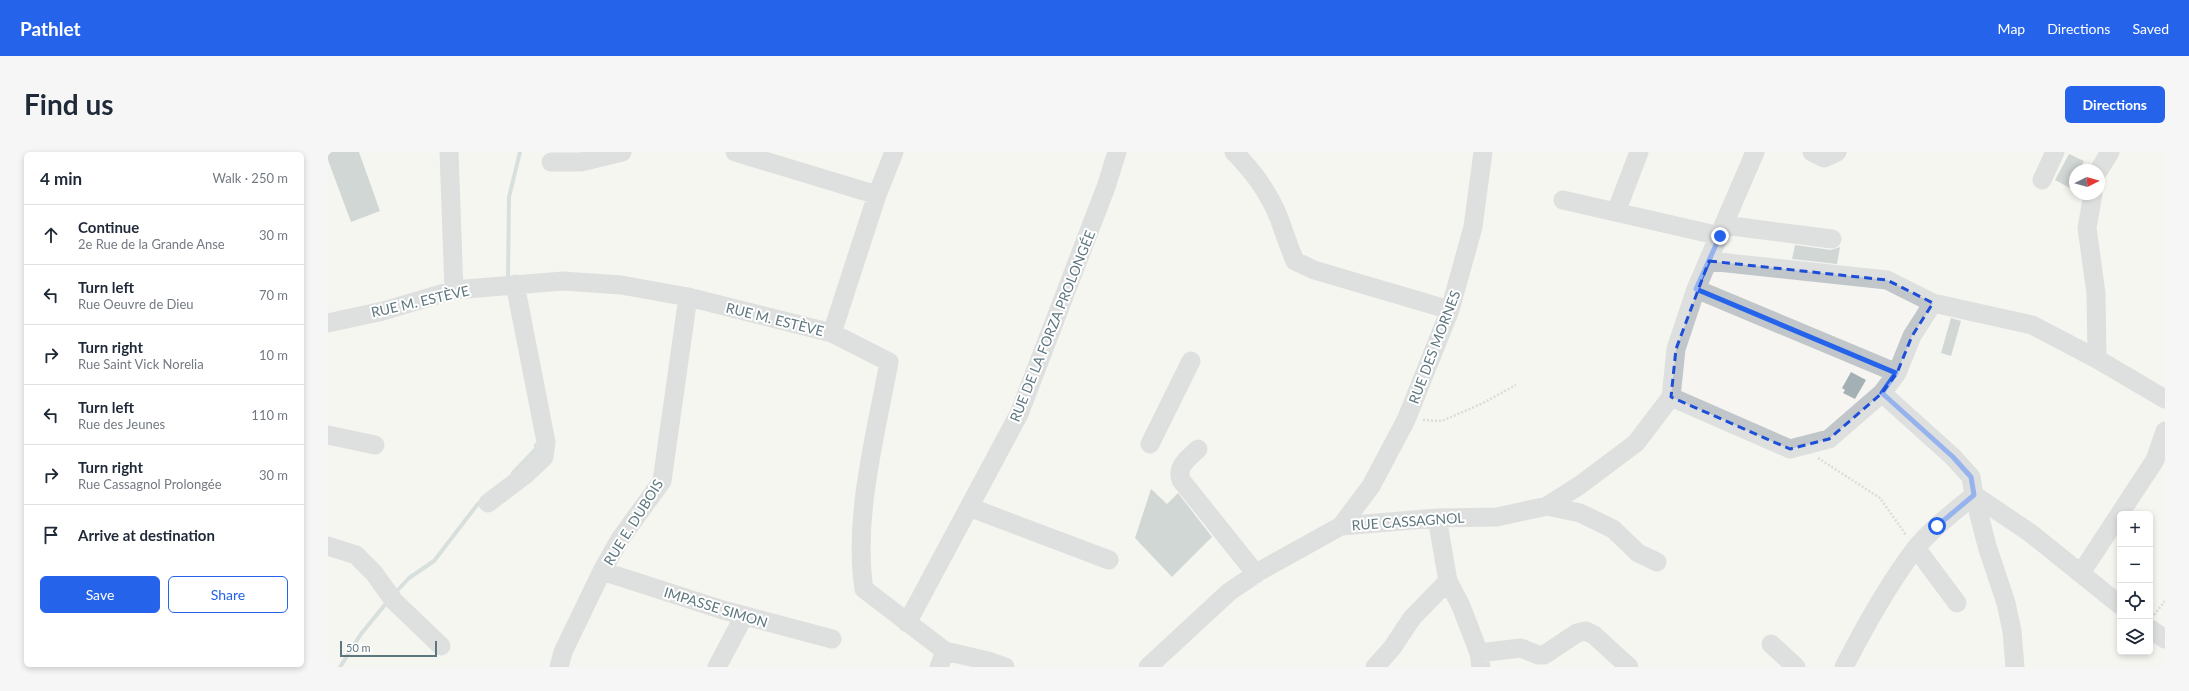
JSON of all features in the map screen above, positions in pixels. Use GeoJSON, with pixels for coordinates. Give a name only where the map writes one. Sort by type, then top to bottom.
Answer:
{"type":"FeatureCollection","features":[{"type":"Feature","properties":{"kind":"street"},"geometry":{"type":"LineString","coordinates":[[449,152],[454,290]]}},
{"type":"Feature","properties":{"kind":"street"},"geometry":{"type":"LineString","coordinates":[[551,162],[581,162],[622,152]]}},
{"type":"Feature","properties":{"kind":"street"},"geometry":{"type":"LineString","coordinates":[[735,152],[877,195]]}},
{"type":"Feature","properties":{"kind":"street"},"geometry":{"type":"LineString","coordinates":[[832,333],[877,195],[894,152]]}},
{"type":"Feature","properties":{"kind":"street","name":"RUE DE LA FORZA PROLONGÉE"},"geometry":{"type":"LineString","coordinates":[[907,622],[1019,414],[1106,187],[1117,152]]}},
{"type":"Feature","properties":{"kind":"street"},"geometry":{"type":"LineString","coordinates":[[1234,152],[1248,166],[1266,194],[1278,217],[1295,261],[1314,270],[1450,310]]}},
{"type":"Feature","properties":{"kind":"street","name":"RUE DES MORNES"},"geometry":{"type":"LineString","coordinates":[[1341,526],[1371,486],[1406,420],[1450,310],[1473,226],[1483,152]]}},
{"type":"Feature","properties":{"kind":"street"},"geometry":{"type":"LineString","coordinates":[[1616,212],[1639,152]]}},
{"type":"Feature","properties":{"kind":"street"},"geometry":{"type":"LineString","coordinates":[[1755,152],[1696,289],[1676,349],[1671,397],[1790,450],[1828,439],[1882,393],[1896,373],[1912,336],[1933,303]]}},
{"type":"Feature","properties":{"kind":"street"},"geometry":{"type":"LineString","coordinates":[[1812,152],[1824,158],[1837,152]]}},
{"type":"Feature","properties":{"kind":"street"},"geometry":{"type":"LineString","coordinates":[[2042,180],[2054,152]]}},
{"type":"Feature","properties":{"kind":"street"},"geometry":{"type":"LineString","coordinates":[[2103,164],[2110,152]]}},
{"type":"Feature","properties":{"kind":"street"},"geometry":{"type":"LineString","coordinates":[[1562,200],[1616,212],[1722,231],[1832,239]]}},
{"type":"Feature","properties":{"kind":"street"},"geometry":{"type":"LineString","coordinates":[[2092,200],[2087,228],[2096,293],[2097,359]]}},
{"type":"Feature","properties":{"kind":"street"},"geometry":{"type":"LineString","coordinates":[[1709,261],[1887,280],[1933,303],[2032,325],[2097,359],[2165,399]]}},
{"type":"Feature","properties":{"kind":"street","name":"RUE M. ESTÈVE"},"geometry":{"type":"LineString","coordinates":[[328,323],[383,311],[454,290],[563,281],[621,285],[688,296],[832,333],[889,362],[862,512],[860,566],[864,589],[907,622],[942,659]]}},
{"type":"Feature","properties":{"kind":"street"},"geometry":{"type":"LineString","coordinates":[[488,503],[525,475],[544,457],[546,442],[515,284]]}},
{"type":"Feature","properties":{"kind":"street"},"geometry":{"type":"LineString","coordinates":[[1696,289],[1896,373]]}},
{"type":"Feature","properties":{"kind":"street","name":"RUE E. DUBOIS"},"geometry":{"type":"LineString","coordinates":[[559,667],[563,652],[602,571],[620,539],[662,481],[688,296]]}},
{"type":"Feature","properties":{"kind":"street"},"geometry":{"type":"LineString","coordinates":[[1150,444],[1191,361]]}},
{"type":"Feature","properties":{"kind":"street"},"geometry":{"type":"LineString","coordinates":[[1882,393],[1953,457],[1971,477],[1987,546],[2006,603],[2012,631],[2015,667]]}},
{"type":"Feature","properties":{"kind":"street","name":"RUE CASSAGNOL"},"geometry":{"type":"LineString","coordinates":[[1148,667],[1229,592],[1256,574],[1341,526],[1436,518],[1497,517],[1547,506],[1580,485],[1636,443],[1671,397]]}},
{"type":"Feature","properties":{"kind":"street"},"geometry":{"type":"LineString","coordinates":[[2081,573],[2155,460],[2165,431]]}},
{"type":"Feature","properties":{"kind":"street"},"geometry":{"type":"LineString","coordinates":[[328,435],[375,445]]}},
{"type":"Feature","properties":{"kind":"street"},"geometry":{"type":"LineString","coordinates":[[1198,449],[1181,466],[1179,473],[1181,480],[1256,574]]}},
{"type":"Feature","properties":{"kind":"street"},"geometry":{"type":"LineString","coordinates":[[1844,667],[1873,610],[1916,548],[1937,526],[1974,495]]}},
{"type":"Feature","properties":{"kind":"street"},"geometry":{"type":"LineString","coordinates":[[1974,495],[2029,532],[2117,603]]}},
{"type":"Feature","properties":{"kind":"street"},"geometry":{"type":"LineString","coordinates":[[1547,506],[1580,513],[1613,528],[1638,553],[1657,562]]}},
{"type":"Feature","properties":{"kind":"street"},"geometry":{"type":"LineString","coordinates":[[969,507],[1109,560]]}},
{"type":"Feature","properties":{"kind":"street"},"geometry":{"type":"LineString","coordinates":[[1436,518],[1448,581],[1461,606],[1480,660],[1521,648],[1538,655],[1544,655],[1577,632],[1586,630],[1594,635],[1629,667]]}},
{"type":"Feature","properties":{"kind":"street"},"geometry":{"type":"LineString","coordinates":[[328,546],[356,555],[374,573],[394,600],[441,646]]}},
{"type":"Feature","properties":{"kind":"street"},"geometry":{"type":"LineString","coordinates":[[1916,548],[1957,603]]}},
{"type":"Feature","properties":{"kind":"street","name":"IMPASSE SIMON"},"geometry":{"type":"LineString","coordinates":[[602,571],[744,616],[832,639]]}},
{"type":"Feature","properties":{"kind":"street"},"geometry":{"type":"LineString","coordinates":[[1375,667],[1392,648],[1412,618],[1448,581]]}},
{"type":"Feature","properties":{"kind":"street"},"geometry":{"type":"LineString","coordinates":[[717,667],[744,616]]}},
{"type":"Feature","properties":{"kind":"street"},"geometry":{"type":"LineString","coordinates":[[2153,631],[2165,639]]}},
{"type":"Feature","properties":{"kind":"street"},"geometry":{"type":"LineString","coordinates":[[1771,644],[1796,667]]}},
{"type":"Feature","properties":{"kind":"street"},"geometry":{"type":"LineString","coordinates":[[942,659],[988,661],[1005,667]]}},
{"type":"Feature","properties":{"kind":"path"},"geometry":{"type":"LineString","coordinates":[[1406,420],[1442,421],[1481,404],[1516,385]]}},
{"type":"Feature","properties":{"kind":"path"},"geometry":{"type":"LineString","coordinates":[[1800,447],[1880,498],[1916,548]]}},
{"type":"Feature","properties":{"kind":"path"},"geometry":{"type":"LineString","coordinates":[[2151,619],[2165,601]]}},
{"type":"Feature","properties":{"kind":"highlighted area"},"geometry":{"type":"Polygon","coordinates":[[[1709,261],[1887,280],[1933,303],[1912,336],[1897,373],[1882,393],[1829,439],[1790,449],[1671,397],[1676,349],[1709,261]]]}},
{"type":"Feature","properties":{"kind":"building"},"geometry":{"type":"Polygon","coordinates":[[[328,152],[359,152],[380,211],[351,222],[328,160],[328,152]]]}},
{"type":"Feature","properties":{"kind":"building"},"geometry":{"type":"Polygon","coordinates":[[[2069,154],[2084,161],[2082,164],[2069,164],[2069,187],[2055,180],[2069,154]]]}},
{"type":"Feature","properties":{"kind":"building"},"geometry":{"type":"Polygon","coordinates":[[[1795,245],[1831,250],[1840,247],[1837,264],[1792,259],[1795,245]]]}},
{"type":"Feature","properties":{"kind":"building"},"geometry":{"type":"Polygon","coordinates":[[[1951,318],[1961,321],[1951,356],[1941,353],[1951,318]]]}},
{"type":"Feature","properties":{"kind":"building"},"geometry":{"type":"Polygon","coordinates":[[[1851,372],[1866,380],[1855,399],[1843,393],[1845,390],[1842,388],[1851,372]]]}},
{"type":"Feature","properties":{"kind":"building"},"geometry":{"type":"Polygon","coordinates":[[[1151,489],[1167,504],[1178,493],[1212,537],[1172,577],[1135,538],[1151,489]]]}},
{"type":"Feature","properties":{"kind":"waterway"},"geometry":{"type":"LineString","coordinates":[[508,277],[509,197],[520,152]]}},
{"type":"Feature","properties":{"kind":"waterway"},"geometry":{"type":"LineString","coordinates":[[513,473],[536,449],[536,445]]}},
{"type":"Feature","properties":{"kind":"waterway"},"geometry":{"type":"LineString","coordinates":[[395,593],[409,578],[434,561],[483,499]]}},
{"type":"Feature","properties":{"kind":"waterway"},"geometry":{"type":"LineString","coordinates":[[340,667],[361,634],[388,601]]}},
{"type":"Feature","properties":{"kind":"route"},"geometry":{"type":"LineString","coordinates":[[1720,236],[1696,289],[1896,373],[1882,393],[1953,457],[1971,477],[1974,495],[1937,526]]}}]}
